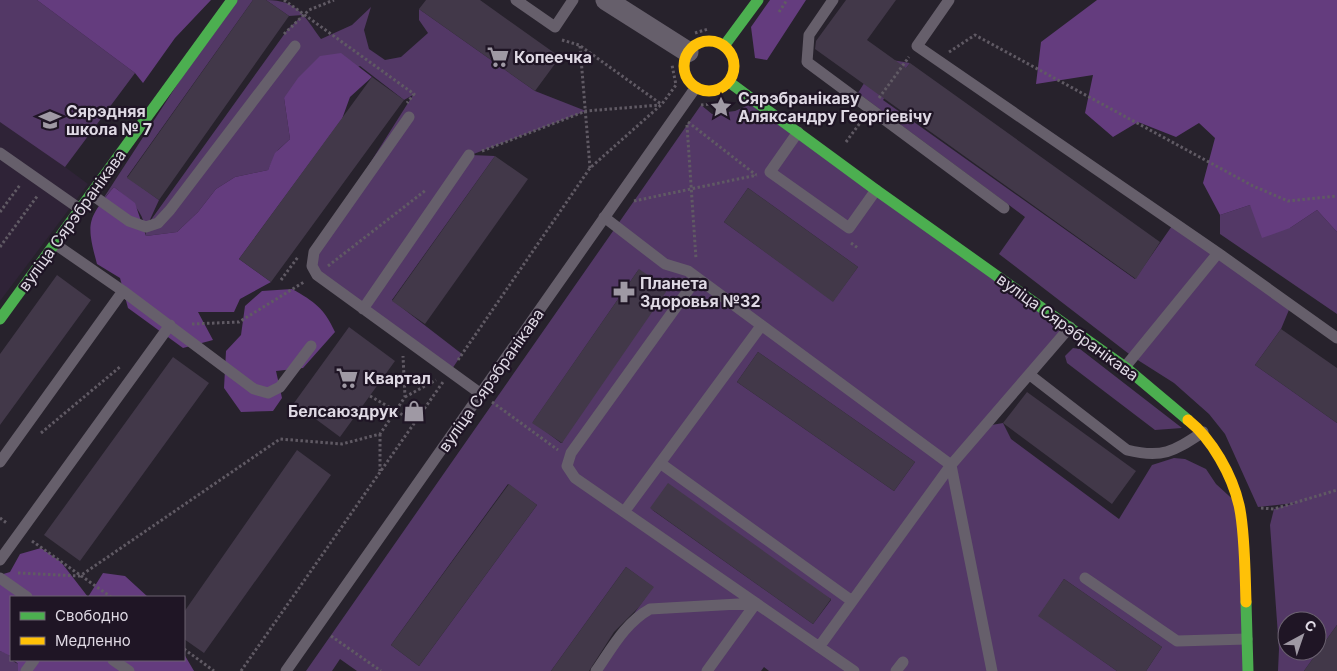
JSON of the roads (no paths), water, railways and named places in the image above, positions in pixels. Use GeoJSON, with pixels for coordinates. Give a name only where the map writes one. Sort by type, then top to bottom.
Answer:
{"type":"FeatureCollection","features":[{"type":"Feature","properties":{"kind":"street","name":"вуліца Сярэбранікава"},"geometry":{"type":"LineString","coordinates":[[0,320],[232,0]]}},
{"type":"Feature","properties":{"kind":"street"},"geometry":{"type":"LineString","coordinates":[[606,0],[684,49]]}},
{"type":"Feature","properties":{"kind":"street"},"geometry":{"type":"LineString","coordinates":[[724,46],[758,0]]}},
{"type":"Feature","properties":{"kind":"street"},"geometry":{"type":"LineString","coordinates":[[709,41],[724,46],[730,51],[735,66],[730,82],[710,92],[696,88],[690,82],[684,67],[684,49],[709,41]]}},
{"type":"Feature","properties":{"kind":"street","name":"вуліца Сярэбранікава"},"geometry":{"type":"LineString","coordinates":[[730,82],[876,190],[1125,367],[1203,432],[1222,463],[1239,505],[1245,572],[1248,671]]}},
{"type":"Feature","properties":{"kind":"lane"},"geometry":{"type":"LineString","coordinates":[[516,0],[555,27],[573,0]]}},
{"type":"Feature","properties":{"kind":"lane"},"geometry":{"type":"LineString","coordinates":[[833,0],[809,35],[807,62],[1004,208]]}},
{"type":"Feature","properties":{"kind":"lane"},"geometry":{"type":"LineString","coordinates":[[949,0],[917,46],[1218,253],[1337,338]]}},
{"type":"Feature","properties":{"kind":"lane"},"geometry":{"type":"LineString","coordinates":[[91,194],[129,221],[146,228],[158,223],[170,210],[295,46]]}},
{"type":"Feature","properties":{"kind":"lane","name":"вуліца Сярэбранікава"},"geometry":{"type":"LineString","coordinates":[[286,671],[696,88]]}},
{"type":"Feature","properties":{"kind":"lane"},"geometry":{"type":"LineString","coordinates":[[406,113],[314,252],[312,266],[317,275],[482,394]]}},
{"type":"Feature","properties":{"kind":"lane"},"geometry":{"type":"LineString","coordinates":[[798,132],[770,172],[850,228],[876,190]]}},
{"type":"Feature","properties":{"kind":"lane"},"geometry":{"type":"LineString","coordinates":[[0,153],[80,209]]}},
{"type":"Feature","properties":{"kind":"lane"},"geometry":{"type":"LineString","coordinates":[[364,309],[469,156]]}},
{"type":"Feature","properties":{"kind":"lane"},"geometry":{"type":"LineString","coordinates":[[604,217],[665,264],[688,271],[951,465],[992,671]]}},
{"type":"Feature","properties":{"kind":"lane"},"geometry":{"type":"LineString","coordinates":[[55,244],[170,325],[254,389],[268,393],[280,387],[311,346]]}},
{"type":"Feature","properties":{"kind":"lane"},"geometry":{"type":"LineString","coordinates":[[1125,367],[1218,253]]}},
{"type":"Feature","properties":{"kind":"lane"},"geometry":{"type":"LineString","coordinates":[[697,278],[571,453],[567,466],[575,478],[854,671]]}},
{"type":"Feature","properties":{"kind":"lane"},"geometry":{"type":"LineString","coordinates":[[0,462],[123,292]]}},
{"type":"Feature","properties":{"kind":"lane"},"geometry":{"type":"LineString","coordinates":[[0,560],[170,325]]}},
{"type":"Feature","properties":{"kind":"lane"},"geometry":{"type":"LineString","coordinates":[[624,512],[761,326]]}},
{"type":"Feature","properties":{"kind":"lane"},"geometry":{"type":"LineString","coordinates":[[819,647],[951,465],[1070,327]]}},
{"type":"Feature","properties":{"kind":"lane"},"geometry":{"type":"LineString","coordinates":[[1030,375],[1127,450],[1145,455],[1160,455],[1172,452],[1203,432]]}},
{"type":"Feature","properties":{"kind":"lane"},"geometry":{"type":"LineString","coordinates":[[660,463],[852,601]]}},
{"type":"Feature","properties":{"kind":"lane"},"geometry":{"type":"LineString","coordinates":[[5,575],[26,596]]}},
{"type":"Feature","properties":{"kind":"lane"},"geometry":{"type":"LineString","coordinates":[[1085,578],[1177,641],[1247,639]]}},
{"type":"Feature","properties":{"kind":"lane"},"geometry":{"type":"LineString","coordinates":[[596,671],[627,627],[637,616],[650,609],[756,603]]}},
{"type":"Feature","properties":{"kind":"lane"},"geometry":{"type":"LineString","coordinates":[[707,671],[756,603]]}},
{"type":"Feature","properties":{"kind":"lane"},"geometry":{"type":"LineString","coordinates":[[114,661],[129,671]]}},
{"type":"Feature","properties":{"kind":"place","name":"Копеечка"},"geometry":{"type":"Point","coordinates":[498,57]}},
{"type":"Feature","properties":{"kind":"place","name":"Сярэбранікаву Аляксандру Георгіевічу"},"geometry":{"type":"Point","coordinates":[721,107]}},
{"type":"Feature","properties":{"kind":"place","name":"Сярэдняя школа № 7"},"geometry":{"type":"Point","coordinates":[50,120]}},
{"type":"Feature","properties":{"kind":"place","name":"Планета Здоровья №32"},"geometry":{"type":"Point","coordinates":[624,292]}},
{"type":"Feature","properties":{"kind":"place","name":"Квартал"},"geometry":{"type":"Point","coordinates":[347,378]}},
{"type":"Feature","properties":{"kind":"place","name":"Белсаюздрук"},"geometry":{"type":"Point","coordinates":[414,411]}}]}
